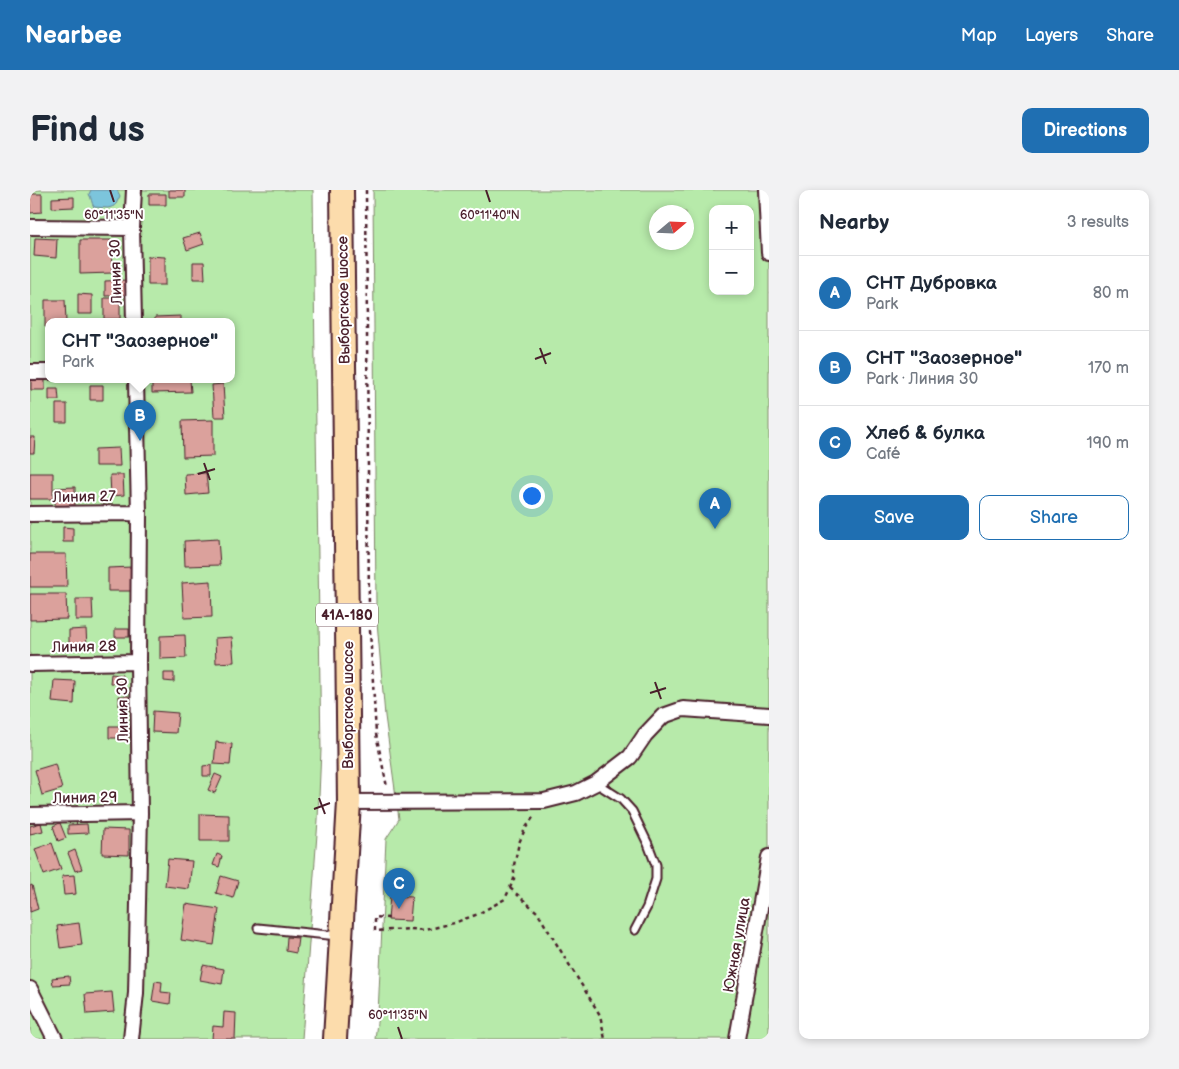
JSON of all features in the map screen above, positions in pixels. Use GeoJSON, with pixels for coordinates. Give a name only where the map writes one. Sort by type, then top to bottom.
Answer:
{"type":"FeatureCollection","features":[{"type":"Feature","properties":{"kind":"main road","name":"Выборгское шоссе"},"geometry":{"type":"LineString","coordinates":[[335,1039],[349,802],[342,190]]}},
{"type":"Feature","properties":{"kind":"street","name":"Линия 30"},"geometry":{"type":"LineString","coordinates":[[134,190],[132,228],[134,318]]}},
{"type":"Feature","properties":{"kind":"street"},"geometry":{"type":"LineString","coordinates":[[766,190],[769,254]]}},
{"type":"Feature","properties":{"kind":"street"},"geometry":{"type":"LineString","coordinates":[[30,227],[132,228]]}},
{"type":"Feature","properties":{"kind":"street"},"geometry":{"type":"LineString","coordinates":[[30,372],[45,372]]}},
{"type":"Feature","properties":{"kind":"street","name":"Линия 30"},"geometry":{"type":"LineString","coordinates":[[132,1039],[136,993],[140,814],[139,513],[136,383]]}},
{"type":"Feature","properties":{"kind":"street","name":"Линия 27"},"geometry":{"type":"LineString","coordinates":[[30,514],[139,513]]}},
{"type":"Feature","properties":{"kind":"street","name":"Линия 28"},"geometry":{"type":"LineString","coordinates":[[30,664],[138,662]]}},
{"type":"Feature","properties":{"kind":"street"},"geometry":{"type":"LineString","coordinates":[[349,802],[544,801],[576,794],[596,783],[630,757],[645,735],[663,716],[683,709],[769,714]]}},
{"type":"Feature","properties":{"kind":"street","name":"Линия 29"},"geometry":{"type":"LineString","coordinates":[[30,815],[140,814]]}},
{"type":"Feature","properties":{"kind":"street","name":"Южная улица"},"geometry":{"type":"LineString","coordinates":[[737,1039],[769,857]]}},
{"type":"Feature","properties":{"kind":"street"},"geometry":{"type":"LineString","coordinates":[[30,989],[55,1039]]}},
{"type":"Feature","properties":{"kind":"lane"},"geometry":{"type":"LineString","coordinates":[[596,783],[621,799],[632,811],[656,865],[656,879],[647,907],[635,930]]}},
{"type":"Feature","properties":{"kind":"lane"},"geometry":{"type":"LineString","coordinates":[[258,928],[340,937]]}},
{"type":"Feature","properties":{"kind":"path"},"geometry":{"type":"LineString","coordinates":[[366,190],[369,613],[376,734],[390,803]]}},
{"type":"Feature","properties":{"kind":"path"},"geometry":{"type":"LineString","coordinates":[[388,918],[375,917],[375,931],[425,930],[454,923],[478,914],[505,899],[514,879],[514,865],[519,843],[525,829],[544,801]]}},
{"type":"Feature","properties":{"kind":"path"},"geometry":{"type":"LineString","coordinates":[[510,888],[537,912],[600,1015],[605,1039]]}},
{"type":"Feature","properties":{"kind":"green space"},"geometry":{"type":"Polygon","coordinates":[[[30,190],[313,190],[321,750],[318,820],[302,1039],[30,1039],[30,190]]]}},
{"type":"Feature","properties":{"kind":"green space"},"geometry":{"type":"Polygon","coordinates":[[[373,190],[769,190],[769,1039],[375,1039],[378,1014],[386,839],[399,819],[385,716],[376,610],[373,190]]]}},
{"type":"Feature","properties":{"kind":"water"},"geometry":{"type":"Polygon","coordinates":[[[91,190],[117,190],[120,196],[115,206],[108,208],[94,207],[89,194],[91,190]]]}},
{"type":"Feature","properties":{"kind":"building"},"geometry":{"type":"Polygon","coordinates":[[[169,190],[185,190],[185,197],[169,197],[169,190]]]}},
{"type":"Feature","properties":{"kind":"building"},"geometry":{"type":"Polygon","coordinates":[[[30,194],[42,194],[42,212],[30,213],[30,194]]]}},
{"type":"Feature","properties":{"kind":"building"},"geometry":{"type":"Polygon","coordinates":[[[149,194],[166,194],[166,205],[149,205],[149,194]]]}},
{"type":"Feature","properties":{"kind":"building"},"geometry":{"type":"Polygon","coordinates":[[[74,197],[74,207],[52,208],[52,198],[74,197]]]}},
{"type":"Feature","properties":{"kind":"building"},"geometry":{"type":"Polygon","coordinates":[[[200,233],[204,244],[187,250],[183,238],[200,233]]]}},
{"type":"Feature","properties":{"kind":"building"},"geometry":{"type":"Polygon","coordinates":[[[35,238],[57,239],[56,258],[34,256],[35,238]]]}},
{"type":"Feature","properties":{"kind":"building"},"geometry":{"type":"Polygon","coordinates":[[[80,240],[111,240],[112,273],[80,274],[80,240]]]}},
{"type":"Feature","properties":{"kind":"building"},"geometry":{"type":"Polygon","coordinates":[[[148,256],[165,257],[165,285],[148,285],[148,256]]]}},
{"type":"Feature","properties":{"kind":"building"},"geometry":{"type":"Polygon","coordinates":[[[193,262],[204,262],[205,279],[193,279],[193,262]]]}},
{"type":"Feature","properties":{"kind":"building"},"geometry":{"type":"Polygon","coordinates":[[[127,280],[127,295],[105,296],[105,281],[127,280]]]}},
{"type":"Feature","properties":{"kind":"building"},"geometry":{"type":"Polygon","coordinates":[[[78,294],[92,295],[92,314],[78,314],[78,294]]]}},
{"type":"Feature","properties":{"kind":"building"},"geometry":{"type":"Polygon","coordinates":[[[104,298],[120,298],[120,318],[104,318],[104,298]]]}},
{"type":"Feature","properties":{"kind":"building"},"geometry":{"type":"Polygon","coordinates":[[[45,300],[65,300],[66,318],[45,318],[45,300]]]}},
{"type":"Feature","properties":{"kind":"building"},"geometry":{"type":"Polygon","coordinates":[[[181,316],[181,318],[155,318],[181,316]]]}},
{"type":"Feature","properties":{"kind":"building"},"geometry":{"type":"Polygon","coordinates":[[[31,379],[45,379],[45,390],[31,390],[31,379]]]}},
{"type":"Feature","properties":{"kind":"building"},"geometry":{"type":"Polygon","coordinates":[[[152,383],[190,383],[191,392],[152,393],[152,383]]]}},
{"type":"Feature","properties":{"kind":"building"},"geometry":{"type":"Polygon","coordinates":[[[223,384],[225,417],[214,417],[212,385],[223,384]]]}},
{"type":"Feature","properties":{"kind":"building"},"geometry":{"type":"Polygon","coordinates":[[[90,385],[103,385],[103,400],[90,400],[90,385]]]}},
{"type":"Feature","properties":{"kind":"building"},"geometry":{"type":"Polygon","coordinates":[[[49,389],[58,389],[59,400],[49,400],[49,389]]]}},
{"type":"Feature","properties":{"kind":"building"},"geometry":{"type":"Polygon","coordinates":[[[56,404],[67,404],[67,422],[56,422],[56,404]]]}},
{"type":"Feature","properties":{"kind":"building"},"geometry":{"type":"Polygon","coordinates":[[[213,420],[213,456],[183,457],[182,421],[213,420]]]}},
{"type":"Feature","properties":{"kind":"building"},"geometry":{"type":"Polygon","coordinates":[[[30,437],[35,437],[34,453],[30,453],[30,437]]]}},
{"type":"Feature","properties":{"kind":"building"},"geometry":{"type":"Polygon","coordinates":[[[119,448],[120,466],[95,466],[95,449],[119,448]]]}},
{"type":"Feature","properties":{"kind":"building"},"geometry":{"type":"Polygon","coordinates":[[[30,473],[53,473],[53,499],[30,499],[30,473]]]}},
{"type":"Feature","properties":{"kind":"building"},"geometry":{"type":"Polygon","coordinates":[[[206,473],[208,493],[186,495],[185,474],[206,473]]]}},
{"type":"Feature","properties":{"kind":"building"},"geometry":{"type":"Polygon","coordinates":[[[110,475],[123,475],[124,495],[111,496],[110,475]]]}},
{"type":"Feature","properties":{"kind":"building"},"geometry":{"type":"Polygon","coordinates":[[[75,487],[75,505],[55,506],[55,488],[75,487]]]}},
{"type":"Feature","properties":{"kind":"building"},"geometry":{"type":"Polygon","coordinates":[[[63,527],[73,528],[73,542],[63,542],[63,527]]]}},
{"type":"Feature","properties":{"kind":"building"},"geometry":{"type":"Polygon","coordinates":[[[218,539],[220,565],[185,566],[184,541],[218,539]]]}},
{"type":"Feature","properties":{"kind":"building"},"geometry":{"type":"Polygon","coordinates":[[[30,554],[66,554],[67,587],[30,587],[30,554]]]}},
{"type":"Feature","properties":{"kind":"building"},"geometry":{"type":"Polygon","coordinates":[[[132,567],[132,591],[108,591],[108,568],[132,567]]]}},
{"type":"Feature","properties":{"kind":"building"},"geometry":{"type":"Polygon","coordinates":[[[211,581],[212,617],[184,618],[182,583],[211,581]]]}},
{"type":"Feature","properties":{"kind":"building"},"geometry":{"type":"Polygon","coordinates":[[[30,594],[66,594],[67,619],[30,620],[30,594]]]}},
{"type":"Feature","properties":{"kind":"building"},"geometry":{"type":"Polygon","coordinates":[[[76,599],[92,599],[93,620],[76,620],[76,599]]]}},
{"type":"Feature","properties":{"kind":"building"},"geometry":{"type":"Polygon","coordinates":[[[86,629],[87,646],[69,646],[69,630],[86,629]]]}},
{"type":"Feature","properties":{"kind":"building"},"geometry":{"type":"Polygon","coordinates":[[[115,629],[129,629],[129,637],[115,637],[115,629]]]}},
{"type":"Feature","properties":{"kind":"building"},"geometry":{"type":"Polygon","coordinates":[[[185,635],[186,658],[160,659],[160,636],[185,635]]]}},
{"type":"Feature","properties":{"kind":"building"},"geometry":{"type":"Polygon","coordinates":[[[232,637],[234,662],[216,663],[215,638],[232,637]]]}},
{"type":"Feature","properties":{"kind":"building"},"geometry":{"type":"Polygon","coordinates":[[[164,673],[174,673],[174,682],[164,681],[164,673]]]}},
{"type":"Feature","properties":{"kind":"building"},"geometry":{"type":"Polygon","coordinates":[[[111,674],[122,675],[121,684],[110,683],[111,674]]]}},
{"type":"Feature","properties":{"kind":"building"},"geometry":{"type":"Polygon","coordinates":[[[54,680],[75,681],[74,704],[52,702],[54,680]]]}},
{"type":"Feature","properties":{"kind":"building"},"geometry":{"type":"Polygon","coordinates":[[[119,696],[129,696],[129,706],[119,706],[119,696]]]}},
{"type":"Feature","properties":{"kind":"building"},"geometry":{"type":"Polygon","coordinates":[[[153,711],[178,713],[176,733],[152,732],[153,711]]]}},
{"type":"Feature","properties":{"kind":"building"},"geometry":{"type":"Polygon","coordinates":[[[109,726],[129,726],[129,738],[109,738],[109,726]]]}},
{"type":"Feature","properties":{"kind":"building"},"geometry":{"type":"Polygon","coordinates":[[[216,742],[232,744],[230,765],[214,764],[216,742]]]}},
{"type":"Feature","properties":{"kind":"building"},"geometry":{"type":"Polygon","coordinates":[[[55,764],[62,789],[42,795],[35,770],[55,764]]]}},
{"type":"Feature","properties":{"kind":"building"},"geometry":{"type":"Polygon","coordinates":[[[211,765],[211,776],[203,776],[203,766],[211,765]]]}},
{"type":"Feature","properties":{"kind":"building"},"geometry":{"type":"Polygon","coordinates":[[[215,774],[222,777],[215,793],[208,790],[215,774]]]}},
{"type":"Feature","properties":{"kind":"building"},"geometry":{"type":"Polygon","coordinates":[[[200,814],[229,815],[229,841],[200,841],[200,814]]]}},
{"type":"Feature","properties":{"kind":"building"},"geometry":{"type":"Polygon","coordinates":[[[41,823],[43,831],[30,834],[30,826],[41,823]]]}},
{"type":"Feature","properties":{"kind":"building"},"geometry":{"type":"Polygon","coordinates":[[[60,823],[66,838],[58,841],[53,826],[60,823]]]}},
{"type":"Feature","properties":{"kind":"building"},"geometry":{"type":"Polygon","coordinates":[[[87,824],[88,833],[68,834],[68,825],[87,824]]]}},
{"type":"Feature","properties":{"kind":"building"},"geometry":{"type":"Polygon","coordinates":[[[103,829],[129,830],[129,855],[102,854],[103,829]]]}},
{"type":"Feature","properties":{"kind":"building"},"geometry":{"type":"Polygon","coordinates":[[[52,843],[61,869],[44,875],[35,849],[52,843]]]}},
{"type":"Feature","properties":{"kind":"building"},"geometry":{"type":"Polygon","coordinates":[[[75,850],[82,869],[75,871],[68,853],[75,850]]]}},
{"type":"Feature","properties":{"kind":"building"},"geometry":{"type":"Polygon","coordinates":[[[217,854],[222,856],[219,867],[213,865],[217,854]]]}},
{"type":"Feature","properties":{"kind":"building"},"geometry":{"type":"Polygon","coordinates":[[[168,859],[192,861],[189,889],[165,886],[168,859]]]}},
{"type":"Feature","properties":{"kind":"building"},"geometry":{"type":"Polygon","coordinates":[[[74,875],[76,894],[64,895],[62,876],[74,875]]]}},
{"type":"Feature","properties":{"kind":"building"},"geometry":{"type":"Polygon","coordinates":[[[221,876],[238,881],[233,898],[216,893],[221,876]]]}},
{"type":"Feature","properties":{"kind":"building"},"geometry":{"type":"Polygon","coordinates":[[[32,885],[38,909],[30,912],[30,886],[32,885]]]}},
{"type":"Feature","properties":{"kind":"building"},"geometry":{"type":"Polygon","coordinates":[[[390,896],[412,897],[410,921],[388,920],[390,896]]]}},
{"type":"Feature","properties":{"kind":"building"},"geometry":{"type":"Polygon","coordinates":[[[186,904],[219,909],[214,945],[181,940],[186,904]]]}},
{"type":"Feature","properties":{"kind":"building"},"geometry":{"type":"Polygon","coordinates":[[[79,923],[82,945],[60,948],[57,926],[79,923]]]}},
{"type":"Feature","properties":{"kind":"building"},"geometry":{"type":"Polygon","coordinates":[[[287,937],[298,938],[296,953],[286,951],[287,937]]]}},
{"type":"Feature","properties":{"kind":"building"},"geometry":{"type":"Polygon","coordinates":[[[203,965],[224,969],[222,984],[200,980],[203,965]]]}},
{"type":"Feature","properties":{"kind":"building"},"geometry":{"type":"Polygon","coordinates":[[[69,976],[70,984],[53,985],[52,978],[69,976]]]}},
{"type":"Feature","properties":{"kind":"building"},"geometry":{"type":"Polygon","coordinates":[[[155,981],[162,982],[161,992],[171,993],[170,1004],[152,1001],[155,981]]]}},
{"type":"Feature","properties":{"kind":"building"},"geometry":{"type":"Polygon","coordinates":[[[112,992],[114,1012],[87,1014],[85,994],[112,992]]]}},
{"type":"Feature","properties":{"kind":"building"},"geometry":{"type":"Polygon","coordinates":[[[224,1012],[236,1013],[235,1039],[212,1039],[213,1026],[223,1027],[224,1012]]]}},
{"type":"Feature","properties":{"kind":"place","name":"СНТ \"Заозерное\""},"geometry":{"type":"Point","coordinates":[140,441]}},
{"type":"Feature","properties":{"kind":"place","name":"СНТ Дубровка"},"geometry":{"type":"Point","coordinates":[715,529]}},
{"type":"Feature","properties":{"kind":"place","name":"Хлеб & булка"},"geometry":{"type":"Point","coordinates":[399,909]}}]}
